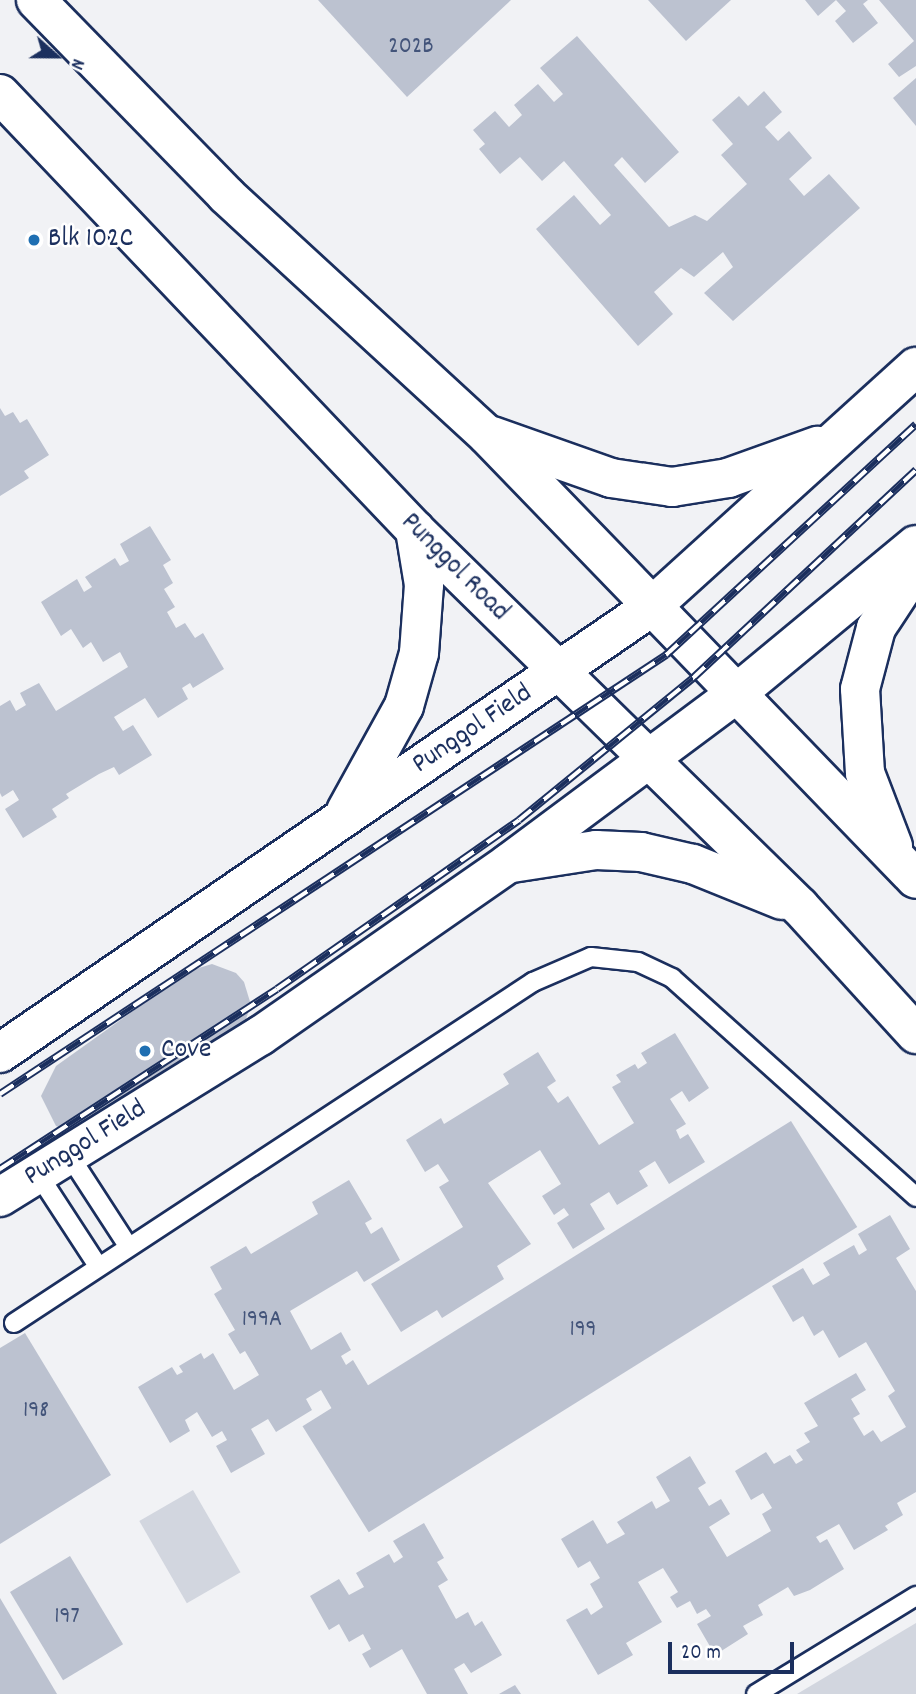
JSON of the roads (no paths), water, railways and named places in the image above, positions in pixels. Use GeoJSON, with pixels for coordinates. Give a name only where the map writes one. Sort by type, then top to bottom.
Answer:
{"type":"FeatureCollection","features":[{"type":"Feature","properties":{"kind":"main road"},"geometry":{"type":"LineString","coordinates":[[36,0],[226,195],[487,435],[650,607],[737,692],[908,870]]}},
{"type":"Feature","properties":{"kind":"main road","name":"Punggol Road"},"geometry":{"type":"LineString","coordinates":[[0,94],[415,530],[556,673],[800,907],[916,1034]]}},
{"type":"Feature","properties":{"kind":"main road","name":"Punggol Field"},"geometry":{"type":"LineString","coordinates":[[0,1053],[650,607],[916,368]]}},
{"type":"Feature","properties":{"kind":"main road"},"geometry":{"type":"LineString","coordinates":[[487,435],[611,478],[672,487],[728,478],[833,441]]}},
{"type":"Feature","properties":{"kind":"main road"},"geometry":{"type":"LineString","coordinates":[[344,816],[404,706],[419,653],[424,585],[415,530]]}},
{"type":"Feature","properties":{"kind":"main road","name":"Punggol Field"},"geometry":{"type":"LineString","coordinates":[[0,1197],[260,1036],[509,863],[737,692],[916,545]]}},
{"type":"Feature","properties":{"kind":"main road"},"geometry":{"type":"LineString","coordinates":[[908,870],[865,773],[860,689],[876,628],[916,567]]}},
{"type":"Feature","properties":{"kind":"main road"},"geometry":{"type":"LineString","coordinates":[[509,863],[596,850],[641,852],[693,864],[800,907]]}},
{"type":"Feature","properties":{"kind":"lane"},"geometry":{"type":"LineString","coordinates":[[14,1323],[533,982],[591,957],[638,962],[672,978],[916,1197]]}},
{"type":"Feature","properties":{"kind":"lane"},"geometry":{"type":"LineString","coordinates":[[53,1164],[128,1247]]}},
{"type":"Feature","properties":{"kind":"lane"},"geometry":{"type":"LineString","coordinates":[[53,1164],[98,1266]]}},
{"type":"Feature","properties":{"kind":"lane"},"geometry":{"type":"LineString","coordinates":[[756,1694],[916,1596]]}},
{"type":"Feature","properties":{"kind":"railway"},"geometry":{"type":"LineString","coordinates":[[0,1094],[666,655],[916,424]]}},
{"type":"Feature","properties":{"kind":"railway"},"geometry":{"type":"LineString","coordinates":[[0,1169],[277,989],[519,820],[693,678],[916,470]]}},
{"type":"Feature","properties":{"kind":"place","name":"Blk 102C"},"geometry":{"type":"Point","coordinates":[34,240]}},
{"type":"Feature","properties":{"kind":"place","name":"Cove"},"geometry":{"type":"Point","coordinates":[145,1051]}}]}
